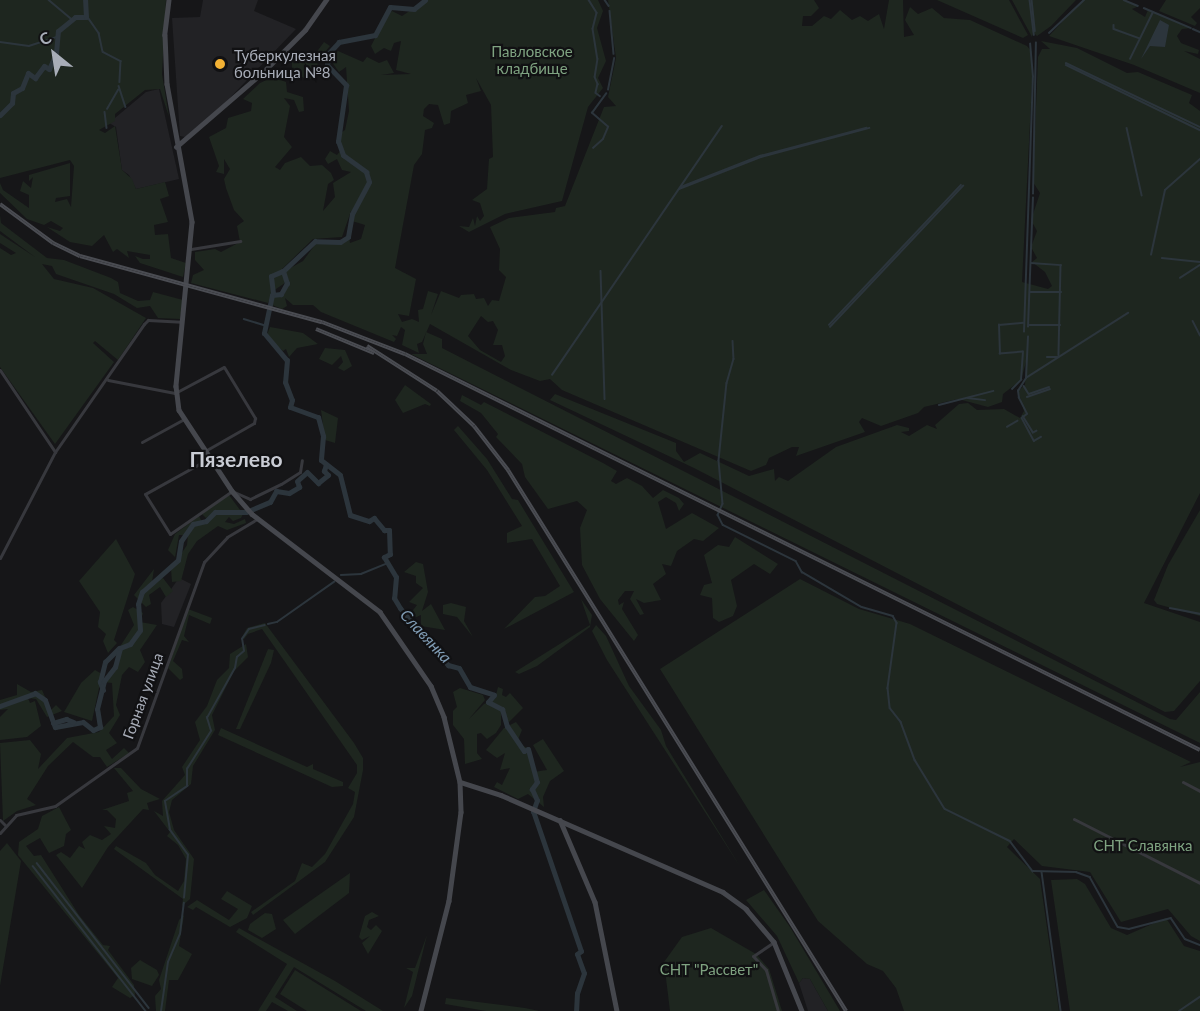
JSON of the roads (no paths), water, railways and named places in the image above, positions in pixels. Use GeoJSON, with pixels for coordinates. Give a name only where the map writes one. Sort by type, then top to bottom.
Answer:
{"type":"FeatureCollection","features":[{"type":"Feature","properties":{"kind":"main road"},"geometry":{"type":"LineString","coordinates":[[169,0],[165,66],[176,147],[192,212],[191,249],[175,393],[183,419],[240,502],[257,519],[380,612],[439,700],[460,782],[461,812],[449,901],[421,1011]]}},
{"type":"Feature","properties":{"kind":"main road"},"geometry":{"type":"LineString","coordinates":[[176,147],[271,64],[305,30],[326,0]]}},
{"type":"Feature","properties":{"kind":"main road"},"geometry":{"type":"LineString","coordinates":[[460,782],[539,811],[723,892],[746,909],[774,942],[802,1011]]}},
{"type":"Feature","properties":{"kind":"main road"},"geometry":{"type":"LineString","coordinates":[[560,820],[563,834],[592,894],[616,1011]]}},
{"type":"Feature","properties":{"kind":"street"},"geometry":{"type":"LineString","coordinates":[[191,249],[240,241]]}},
{"type":"Feature","properties":{"kind":"street"},"geometry":{"type":"LineString","coordinates":[[0,558],[56,452],[108,380],[146,321],[183,322]]}},
{"type":"Feature","properties":{"kind":"street"},"geometry":{"type":"LineString","coordinates":[[108,380],[175,393],[219,366],[224,367],[255,418],[254,423],[205,451]]}},
{"type":"Feature","properties":{"kind":"street"},"geometry":{"type":"LineString","coordinates":[[0,370],[56,452]]}},
{"type":"Feature","properties":{"kind":"street"},"geometry":{"type":"LineString","coordinates":[[142,442],[183,419]]}},
{"type":"Feature","properties":{"kind":"street"},"geometry":{"type":"LineString","coordinates":[[210,459],[146,494],[164,527],[173,533],[232,491],[250,499],[300,472],[302,460]]}},
{"type":"Feature","properties":{"kind":"street","name":"Горная улица"},"geometry":{"type":"LineString","coordinates":[[5,825],[23,811],[48,809],[137,748],[200,568],[227,537],[257,519]]}},
{"type":"Feature","properties":{"kind":"street"},"geometry":{"type":"LineString","coordinates":[[1183,782],[1200,791]]}},
{"type":"Feature","properties":{"kind":"street"},"geometry":{"type":"LineString","coordinates":[[1074,819],[1200,883]]}},
{"type":"Feature","properties":{"kind":"street"},"geometry":{"type":"LineString","coordinates":[[0,820],[5,825],[0,833]]}},
{"type":"Feature","properties":{"kind":"street"},"geometry":{"type":"LineString","coordinates":[[774,942],[753,956],[766,970],[778,1011]]}},
{"type":"Feature","properties":{"kind":"waterway"},"geometry":{"type":"LineString","coordinates":[[49,0],[73,20]]}},
{"type":"Feature","properties":{"kind":"waterway"},"geometry":{"type":"LineString","coordinates":[[0,115],[12,103],[13,93],[22,88],[28,73],[35,78],[44,66],[49,69],[56,53],[58,31],[75,17],[86,17],[85,0]]}},
{"type":"Feature","properties":{"kind":"waterway","name":"Славянка"},"geometry":{"type":"LineString","coordinates":[[425,0],[414,9],[390,7],[375,35],[339,42],[328,54],[327,65],[346,85],[338,141],[343,155],[366,172],[369,182],[352,214],[348,237],[340,242],[315,241],[283,271],[287,283],[281,294],[272,295],[264,333],[287,360],[285,382],[292,400],[290,407],[318,417],[323,436],[321,460],[340,475],[350,515],[369,521],[374,518],[384,530],[389,530],[390,554],[384,557],[396,577],[394,598],[400,608],[448,665],[459,668],[470,687],[494,695],[488,702],[502,709],[507,726],[524,751],[528,749],[537,782],[532,789],[537,800],[533,811],[581,951],[577,954],[584,973],[577,993],[576,1011]]}},
{"type":"Feature","properties":{"kind":"waterway"},"geometry":{"type":"LineString","coordinates":[[589,0],[597,13],[593,29],[598,59],[595,77],[598,84],[596,93],[600,96]]}},
{"type":"Feature","properties":{"kind":"waterway"},"geometry":{"type":"LineString","coordinates":[[605,0],[609,6]]}},
{"type":"Feature","properties":{"kind":"waterway"},"geometry":{"type":"LineString","coordinates":[[1030,0],[1034,35]]}},
{"type":"Feature","properties":{"kind":"waterway"},"geometry":{"type":"LineString","coordinates":[[1032,0],[1035,31]]}},
{"type":"Feature","properties":{"kind":"waterway"},"geometry":{"type":"LineString","coordinates":[[1049,33],[1084,0]]}},
{"type":"Feature","properties":{"kind":"waterway"},"geometry":{"type":"LineString","coordinates":[[1124,0],[1138,6]]}},
{"type":"Feature","properties":{"kind":"waterway"},"geometry":{"type":"LineString","coordinates":[[1144,8],[1191,28]]}},
{"type":"Feature","properties":{"kind":"waterway"},"geometry":{"type":"LineString","coordinates":[[610,11],[614,54]]}},
{"type":"Feature","properties":{"kind":"waterway"},"geometry":{"type":"LineString","coordinates":[[1130,59],[1153,12]]}},
{"type":"Feature","properties":{"kind":"waterway"},"geometry":{"type":"LineString","coordinates":[[87,16],[99,33],[103,52],[121,61],[120,82]]}},
{"type":"Feature","properties":{"kind":"waterway"},"geometry":{"type":"LineString","coordinates":[[1114,25],[1114,29],[1139,38]]}},
{"type":"Feature","properties":{"kind":"waterway"},"geometry":{"type":"LineString","coordinates":[[1193,29],[1200,32]]}},
{"type":"Feature","properties":{"kind":"waterway"},"geometry":{"type":"LineString","coordinates":[[0,42],[29,46],[57,37]]}},
{"type":"Feature","properties":{"kind":"waterway"},"geometry":{"type":"LineString","coordinates":[[1033,194],[1036,43]]}},
{"type":"Feature","properties":{"kind":"waterway"},"geometry":{"type":"LineString","coordinates":[[1024,332],[1033,77],[1030,44]]}},
{"type":"Feature","properties":{"kind":"waterway"},"geometry":{"type":"LineString","coordinates":[[608,90],[614,59]]}},
{"type":"Feature","properties":{"kind":"waterway"},"geometry":{"type":"LineString","coordinates":[[1066,63],[1200,127]]}},
{"type":"Feature","properties":{"kind":"waterway"},"geometry":{"type":"LineString","coordinates":[[1066,65],[1200,130]]}},
{"type":"Feature","properties":{"kind":"waterway"},"geometry":{"type":"LineString","coordinates":[[119,86],[126,107]]}},
{"type":"Feature","properties":{"kind":"waterway"},"geometry":{"type":"LineString","coordinates":[[107,109],[118,90]]}},
{"type":"Feature","properties":{"kind":"waterway"},"geometry":{"type":"LineString","coordinates":[[593,148],[603,139],[608,127],[592,113],[606,94]]}},
{"type":"Feature","properties":{"kind":"waterway"},"geometry":{"type":"LineString","coordinates":[[105,112],[107,128]]}},
{"type":"Feature","properties":{"kind":"waterway"},"geometry":{"type":"LineString","coordinates":[[552,375],[722,126]]}},
{"type":"Feature","properties":{"kind":"waterway"},"geometry":{"type":"LineString","coordinates":[[681,187],[760,156],[866,128]]}},
{"type":"Feature","properties":{"kind":"waterway"},"geometry":{"type":"LineString","coordinates":[[679,189],[761,157],[869,128]]}},
{"type":"Feature","properties":{"kind":"waterway"},"geometry":{"type":"LineString","coordinates":[[1127,128],[1142,195]]}},
{"type":"Feature","properties":{"kind":"waterway"},"geometry":{"type":"LineString","coordinates":[[1151,255],[1165,190],[1200,159]]}},
{"type":"Feature","properties":{"kind":"waterway"},"geometry":{"type":"LineString","coordinates":[[829,325],[961,185]]}},
{"type":"Feature","properties":{"kind":"waterway"},"geometry":{"type":"LineString","coordinates":[[830,327],[963,186]]}},
{"type":"Feature","properties":{"kind":"waterway"},"geometry":{"type":"LineString","coordinates":[[1028,327],[1033,198]]}},
{"type":"Feature","properties":{"kind":"waterway"},"geometry":{"type":"LineString","coordinates":[[1162,258],[1200,262]]}},
{"type":"Feature","properties":{"kind":"waterway"},"geometry":{"type":"LineString","coordinates":[[1031,263],[1061,265],[1059,355]]}},
{"type":"Feature","properties":{"kind":"waterway"},"geometry":{"type":"LineString","coordinates":[[1180,278],[1200,265]]}},
{"type":"Feature","properties":{"kind":"waterway"},"geometry":{"type":"LineString","coordinates":[[273,293],[271,276],[283,271]]}},
{"type":"Feature","properties":{"kind":"waterway"},"geometry":{"type":"LineString","coordinates":[[601,271],[605,399]]}},
{"type":"Feature","properties":{"kind":"waterway"},"geometry":{"type":"LineString","coordinates":[[1030,292],[1061,292]]}},
{"type":"Feature","properties":{"kind":"waterway"},"geometry":{"type":"LineString","coordinates":[[1037,431],[1033,433],[1023,417],[1027,414],[1019,398],[1018,391],[1026,378],[1128,313]]}},
{"type":"Feature","properties":{"kind":"waterway"},"geometry":{"type":"LineString","coordinates":[[244,319],[264,325]]}},
{"type":"Feature","properties":{"kind":"waterway"},"geometry":{"type":"LineString","coordinates":[[1193,321],[1200,335]]}},
{"type":"Feature","properties":{"kind":"waterway"},"geometry":{"type":"LineString","coordinates":[[1012,389],[1021,380],[1023,352],[1000,354],[999,325],[1023,323]]}},
{"type":"Feature","properties":{"kind":"waterway"},"geometry":{"type":"LineString","coordinates":[[1029,325],[1060,325]]}},
{"type":"Feature","properties":{"kind":"waterway"},"geometry":{"type":"LineString","coordinates":[[1026,378],[1028,337]]}},
{"type":"Feature","properties":{"kind":"waterway"},"geometry":{"type":"LineString","coordinates":[[733,341],[734,359],[727,383],[719,461],[723,504],[718,515],[723,525],[796,561],[802,572],[862,607],[893,616],[897,623],[888,688],[890,708],[901,722],[915,760],[945,809],[1010,841],[1033,871],[1076,872],[1090,877],[1118,927],[1129,929],[1171,918],[1185,939],[1200,945]]}},
{"type":"Feature","properties":{"kind":"waterway"},"geometry":{"type":"LineString","coordinates":[[1047,357],[1058,357]]}},
{"type":"Feature","properties":{"kind":"waterway"},"geometry":{"type":"LineString","coordinates":[[1024,386],[1029,394],[1049,387]]}},
{"type":"Feature","properties":{"kind":"waterway"},"geometry":{"type":"LineString","coordinates":[[1027,397],[1050,389]]}},
{"type":"Feature","properties":{"kind":"waterway"},"geometry":{"type":"LineString","coordinates":[[939,405],[993,391]]}},
{"type":"Feature","properties":{"kind":"waterway"},"geometry":{"type":"LineString","coordinates":[[968,398],[985,400]]}},
{"type":"Feature","properties":{"kind":"waterway"},"geometry":{"type":"LineString","coordinates":[[1022,418],[1034,441],[1041,437]]}},
{"type":"Feature","properties":{"kind":"waterway"},"geometry":{"type":"LineString","coordinates":[[1007,427],[1017,421]]}},
{"type":"Feature","properties":{"kind":"waterway"},"geometry":{"type":"LineString","coordinates":[[0,706],[35,693],[45,700],[55,727],[83,722],[93,730],[100,727],[97,709],[104,681],[115,667],[120,648],[130,644],[140,630],[138,604],[142,592],[178,560],[181,541],[193,524],[206,521],[215,512],[246,512],[270,502],[276,491],[289,493],[299,487],[297,481],[307,472],[318,483],[328,475],[324,471],[326,464]]}},
{"type":"Feature","properties":{"kind":"waterway"},"geometry":{"type":"LineString","coordinates":[[341,575],[361,574],[386,564]]}},
{"type":"Feature","properties":{"kind":"waterway"},"geometry":{"type":"LineString","coordinates":[[268,624],[277,622],[334,582]]}},
{"type":"Feature","properties":{"kind":"waterway"},"geometry":{"type":"LineString","coordinates":[[1170,608],[1200,614]]}},
{"type":"Feature","properties":{"kind":"waterway"},"geometry":{"type":"LineString","coordinates":[[184,898],[188,855],[170,830],[165,801],[187,786],[187,769],[211,731],[207,718],[235,668],[237,657],[244,651],[242,639],[249,629],[265,625]]}},
{"type":"Feature","properties":{"kind":"waterway"},"geometry":{"type":"LineString","coordinates":[[103,690],[100,682],[105,662],[119,648]]}},
{"type":"Feature","properties":{"kind":"waterway"},"geometry":{"type":"LineString","coordinates":[[53,723],[66,719],[73,722]]}},
{"type":"Feature","properties":{"kind":"waterway"},"geometry":{"type":"LineString","coordinates":[[37,863],[149,1008]]}},
{"type":"Feature","properties":{"kind":"waterway"},"geometry":{"type":"LineString","coordinates":[[33,866],[146,1011]]}},
{"type":"Feature","properties":{"kind":"waterway"},"geometry":{"type":"LineString","coordinates":[[1042,872],[1061,1011]]}},
{"type":"Feature","properties":{"kind":"waterway"},"geometry":{"type":"LineString","coordinates":[[161,1011],[168,962],[180,934],[184,903]]}},
{"type":"Feature","properties":{"kind":"waterway"},"geometry":{"type":"LineString","coordinates":[[1179,1011],[1200,997]]}},
{"type":"Feature","properties":{"kind":"railway"},"geometry":{"type":"LineString","coordinates":[[0,204],[53,243],[80,256],[322,322],[405,354],[1200,750]]}},
{"type":"Feature","properties":{"kind":"railway"},"geometry":{"type":"LineString","coordinates":[[316,329],[374,353]]}},
{"type":"Feature","properties":{"kind":"railway"},"geometry":{"type":"LineString","coordinates":[[367,346],[437,391],[474,426],[508,470],[846,1011]]}},
{"type":"Feature","properties":{"kind":"place","name":"Туберкулезная больница №8"},"geometry":{"type":"Point","coordinates":[220,64]}},
{"type":"Feature","properties":{"kind":"district","name":"Пязелево"},"geometry":{"type":"Point","coordinates":[236,459]}},
{"type":"Feature","properties":{"kind":"park label","name":"Павловское кладбище"},"geometry":{"type":"Point","coordinates":[532,60]}},
{"type":"Feature","properties":{"kind":"park label","name":"СНТ Славянка"},"geometry":{"type":"Point","coordinates":[1143,846]}},
{"type":"Feature","properties":{"kind":"park label","name":"СНТ \"Рассвет\""},"geometry":{"type":"Point","coordinates":[709,970]}}]}
